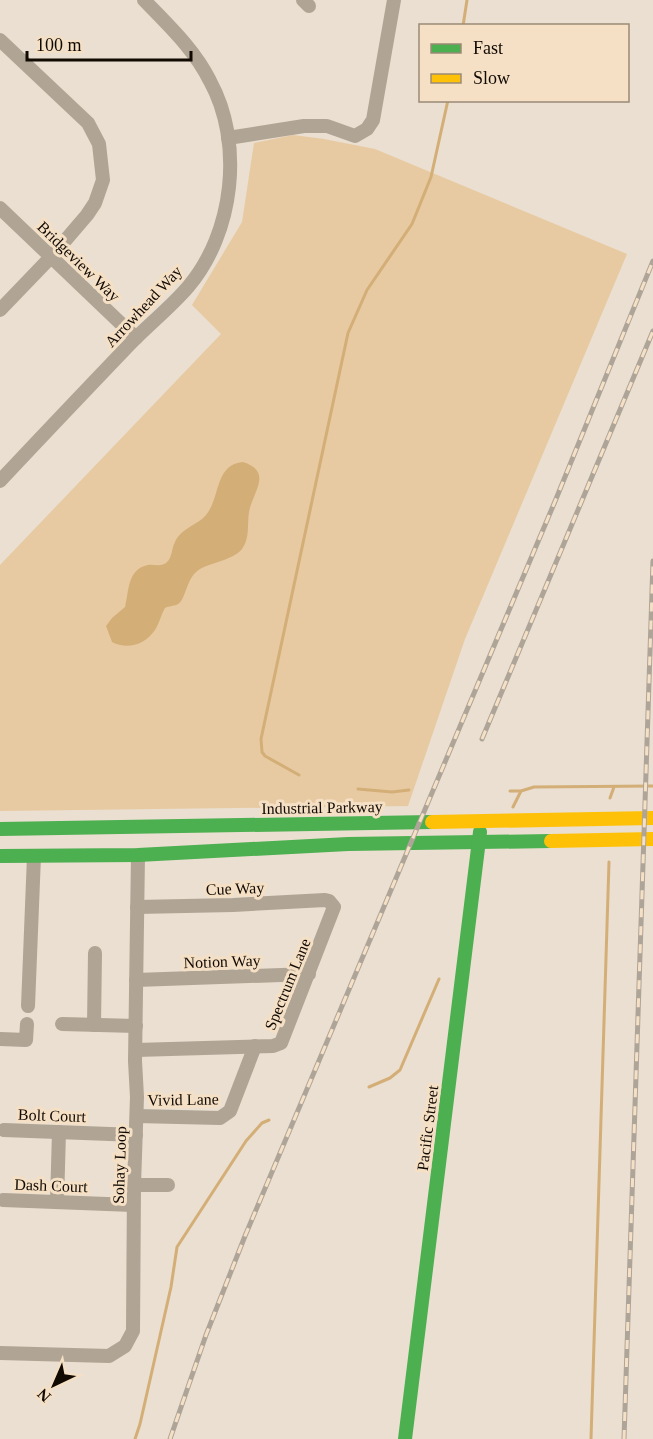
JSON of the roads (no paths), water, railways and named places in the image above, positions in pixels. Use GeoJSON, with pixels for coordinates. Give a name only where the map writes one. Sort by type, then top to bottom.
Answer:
{"type":"FeatureCollection","features":[{"type":"Feature","properties":{"kind":"main road","name":"Industrial Parkway"},"geometry":{"type":"LineString","coordinates":[[0,829],[649,818]]}},
{"type":"Feature","properties":{"kind":"main road","name":"Pacific Street"},"geometry":{"type":"LineString","coordinates":[[405,1439],[481,821]]}},
{"type":"Feature","properties":{"kind":"main road"},"geometry":{"type":"LineString","coordinates":[[0,856],[138,855],[348,844],[649,839]]}},
{"type":"Feature","properties":{"kind":"street","name":"Arrowhead Way"},"geometry":{"type":"LineString","coordinates":[[0,481],[188,286],[206,259],[228,200],[231,169],[222,110],[206,72],[194,54],[144,0]]}},
{"type":"Feature","properties":{"kind":"street"},"geometry":{"type":"LineString","coordinates":[[228,138],[304,126],[327,126],[355,136],[367,129],[373,120],[394,0]]}},
{"type":"Feature","properties":{"kind":"street"},"geometry":{"type":"LineString","coordinates":[[0,40],[87,123],[99,144],[103,180],[95,203],[51,257],[0,310]]}},
{"type":"Feature","properties":{"kind":"street","name":"Bridgeview Way"},"geometry":{"type":"LineString","coordinates":[[0,208],[136,338]]}},
{"type":"Feature","properties":{"kind":"street","name":"Sohay Loop"},"geometry":{"type":"LineString","coordinates":[[0,1353],[105,1357],[113,1355],[130,1340],[133,1327],[133,1205],[137,1116],[135,1061],[138,855]]}},
{"type":"Feature","properties":{"kind":"street"},"geometry":{"type":"LineString","coordinates":[[28,1006],[34,856]]}},
{"type":"Feature","properties":{"kind":"street","name":"Cue Way"},"geometry":{"type":"LineString","coordinates":[[137,907],[325,900],[332,904]]}},
{"type":"Feature","properties":{"kind":"street","name":"Spectrum Lane"},"geometry":{"type":"LineString","coordinates":[[136,1050],[277,1045],[284,1039],[334,912],[332,904]]}},
{"type":"Feature","properties":{"kind":"street"},"geometry":{"type":"LineString","coordinates":[[94,1025],[95,953]]}},
{"type":"Feature","properties":{"kind":"street","name":"Notion Way"},"geometry":{"type":"LineString","coordinates":[[136,980],[309,974]]}},
{"type":"Feature","properties":{"kind":"street"},"geometry":{"type":"LineString","coordinates":[[0,1039],[26,1040],[27,1024]]}},
{"type":"Feature","properties":{"kind":"street"},"geometry":{"type":"LineString","coordinates":[[62,1024],[136,1026]]}},
{"type":"Feature","properties":{"kind":"street","name":"Vivid Lane"},"geometry":{"type":"LineString","coordinates":[[137,1116],[220,1118],[225,1116],[230,1112],[255,1047]]}},
{"type":"Feature","properties":{"kind":"street","name":"Bolt Court"},"geometry":{"type":"LineString","coordinates":[[4,1130],[136,1135]]}},
{"type":"Feature","properties":{"kind":"street"},"geometry":{"type":"LineString","coordinates":[[57,1202],[59,1132]]}},
{"type":"Feature","properties":{"kind":"street"},"geometry":{"type":"LineString","coordinates":[[134,1185],[168,1185]]}},
{"type":"Feature","properties":{"kind":"street","name":"Dash Court"},"geometry":{"type":"LineString","coordinates":[[3,1200],[133,1205]]}},
{"type":"Feature","properties":{"kind":"waterway"},"geometry":{"type":"LineString","coordinates":[[463,24],[467,0]]}},
{"type":"Feature","properties":{"kind":"waterway"},"geometry":{"type":"LineString","coordinates":[[299,775],[265,756],[262,752],[261,739],[348,333],[367,290],[412,224],[431,177],[448,102]]}},
{"type":"Feature","properties":{"kind":"waterway"},"geometry":{"type":"LineString","coordinates":[[513,807],[521,791],[534,787],[653,786]]}},
{"type":"Feature","properties":{"kind":"waterway"},"geometry":{"type":"LineString","coordinates":[[610,798],[614,787]]}},
{"type":"Feature","properties":{"kind":"waterway"},"geometry":{"type":"LineString","coordinates":[[358,789],[392,792],[409,790]]}},
{"type":"Feature","properties":{"kind":"waterway"},"geometry":{"type":"LineString","coordinates":[[510,791],[520,791]]}},
{"type":"Feature","properties":{"kind":"waterway"},"geometry":{"type":"LineString","coordinates":[[591,1439],[609,862]]}},
{"type":"Feature","properties":{"kind":"waterway"},"geometry":{"type":"LineString","coordinates":[[369,1087],[390,1078],[400,1070],[439,979]]}},
{"type":"Feature","properties":{"kind":"waterway"},"geometry":{"type":"LineString","coordinates":[[135,1439],[171,1287],[177,1247],[246,1141],[262,1123],[269,1120]]}},
{"type":"Feature","properties":{"kind":"railway"},"geometry":{"type":"LineString","coordinates":[[170,1439],[206,1335],[245,1236],[556,499],[653,261]]}},
{"type":"Feature","properties":{"kind":"railway"},"geometry":{"type":"LineString","coordinates":[[482,739],[653,331]]}},
{"type":"Feature","properties":{"kind":"railway"},"geometry":{"type":"LineString","coordinates":[[624,1439],[653,561]]}}]}
